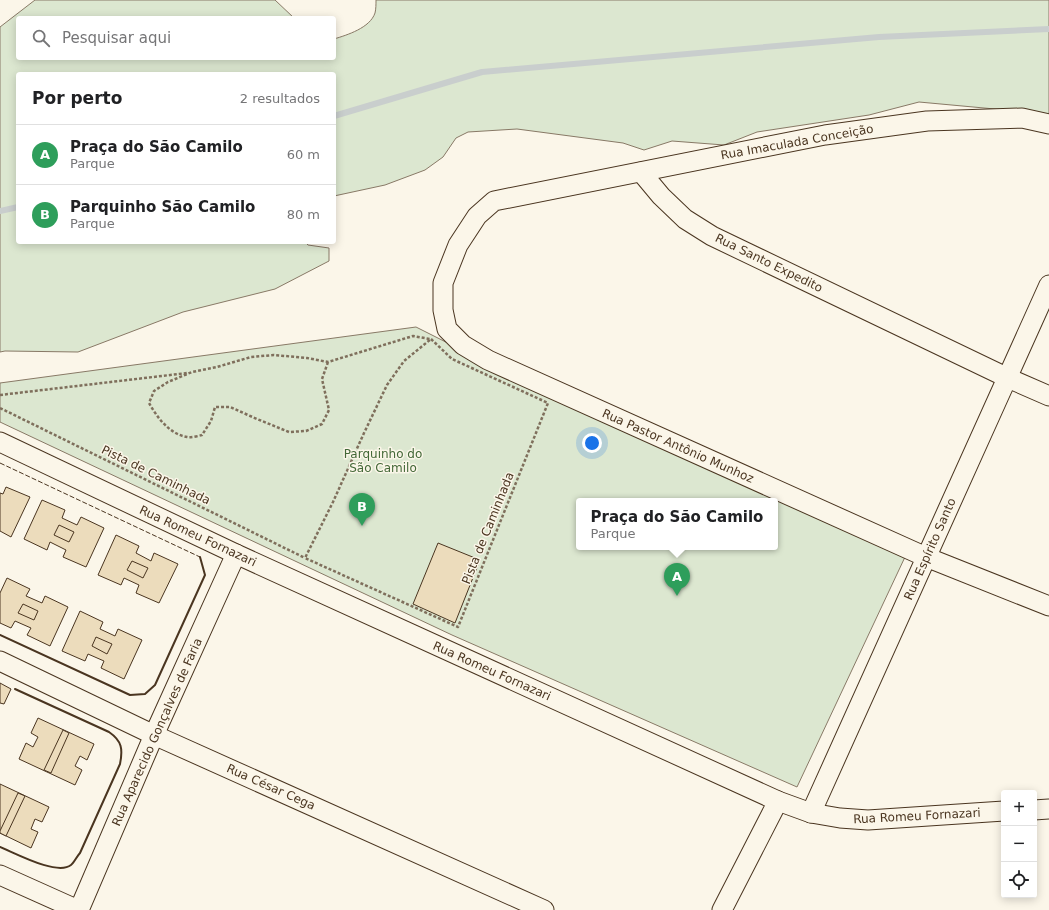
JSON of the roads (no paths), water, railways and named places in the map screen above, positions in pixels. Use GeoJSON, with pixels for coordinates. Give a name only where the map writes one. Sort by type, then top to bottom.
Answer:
{"type":"FeatureCollection","features":[{"type":"Feature","properties":{"kind":"street","name":"Rua Imaculada Conceição"},"geometry":{"type":"LineString","coordinates":[[641,172],[825,135],[927,121],[1022,118],[1049,124]]}},
{"type":"Feature","properties":{"kind":"street","name":"Rua Pastor Antônio Munhoz"},"geometry":{"type":"LineString","coordinates":[[641,172],[494,201],[477,216],[458,245],[443,284],[443,310],[447,329],[463,344],[488,360],[926,557],[1049,606]]}},
{"type":"Feature","properties":{"kind":"street","name":"Rua Santo Expedito"},"geometry":{"type":"LineString","coordinates":[[641,172],[661,196],[685,219],[712,236],[1008,378],[1049,396]]}},
{"type":"Feature","properties":{"kind":"street","name":"Rua Espírito Santo"},"geometry":{"type":"LineString","coordinates":[[811,813],[1049,285]]}},
{"type":"Feature","properties":{"kind":"street","name":"Rua Romeu Fornazari"},"geometry":{"type":"LineString","coordinates":[[0,442],[236,554],[778,801],[811,813],[840,818],[868,820],[1001,812]]}},
{"type":"Feature","properties":{"kind":"street","name":"Rua Aparecido Gonçalves de Faria"},"geometry":{"type":"LineString","coordinates":[[78,910],[154,735],[236,554]]}},
{"type":"Feature","properties":{"kind":"street","name":"Rua César Cega"},"geometry":{"type":"LineString","coordinates":[[0,661],[154,735],[544,910]]}},
{"type":"Feature","properties":{"kind":"street"},"geometry":{"type":"LineString","coordinates":[[722,910],[778,801]]}},
{"type":"Feature","properties":{"kind":"street"},"geometry":{"type":"LineString","coordinates":[[1037,810],[1049,808]]}},
{"type":"Feature","properties":{"kind":"street"},"geometry":{"type":"LineString","coordinates":[[0,875],[78,910]]}},
{"type":"Feature","properties":{"kind":"waterway"},"geometry":{"type":"LineString","coordinates":[[336,115],[482,72],[879,37],[1049,29]]}},
{"type":"Feature","properties":{"kind":"waterway"},"geometry":{"type":"LineString","coordinates":[[0,211],[16,207]]}},
{"type":"Feature","properties":{"kind":"place","name":"Parquinho São Camilo"},"geometry":{"type":"Point","coordinates":[362,526]}},
{"type":"Feature","properties":{"kind":"place","name":"Praça do São Camilo"},"geometry":{"type":"Point","coordinates":[677,596]}},
{"type":"Feature","properties":{"kind":"park label","name":"Parquinho do São Camilo"},"geometry":{"type":"Point","coordinates":[383,461]}}]}
